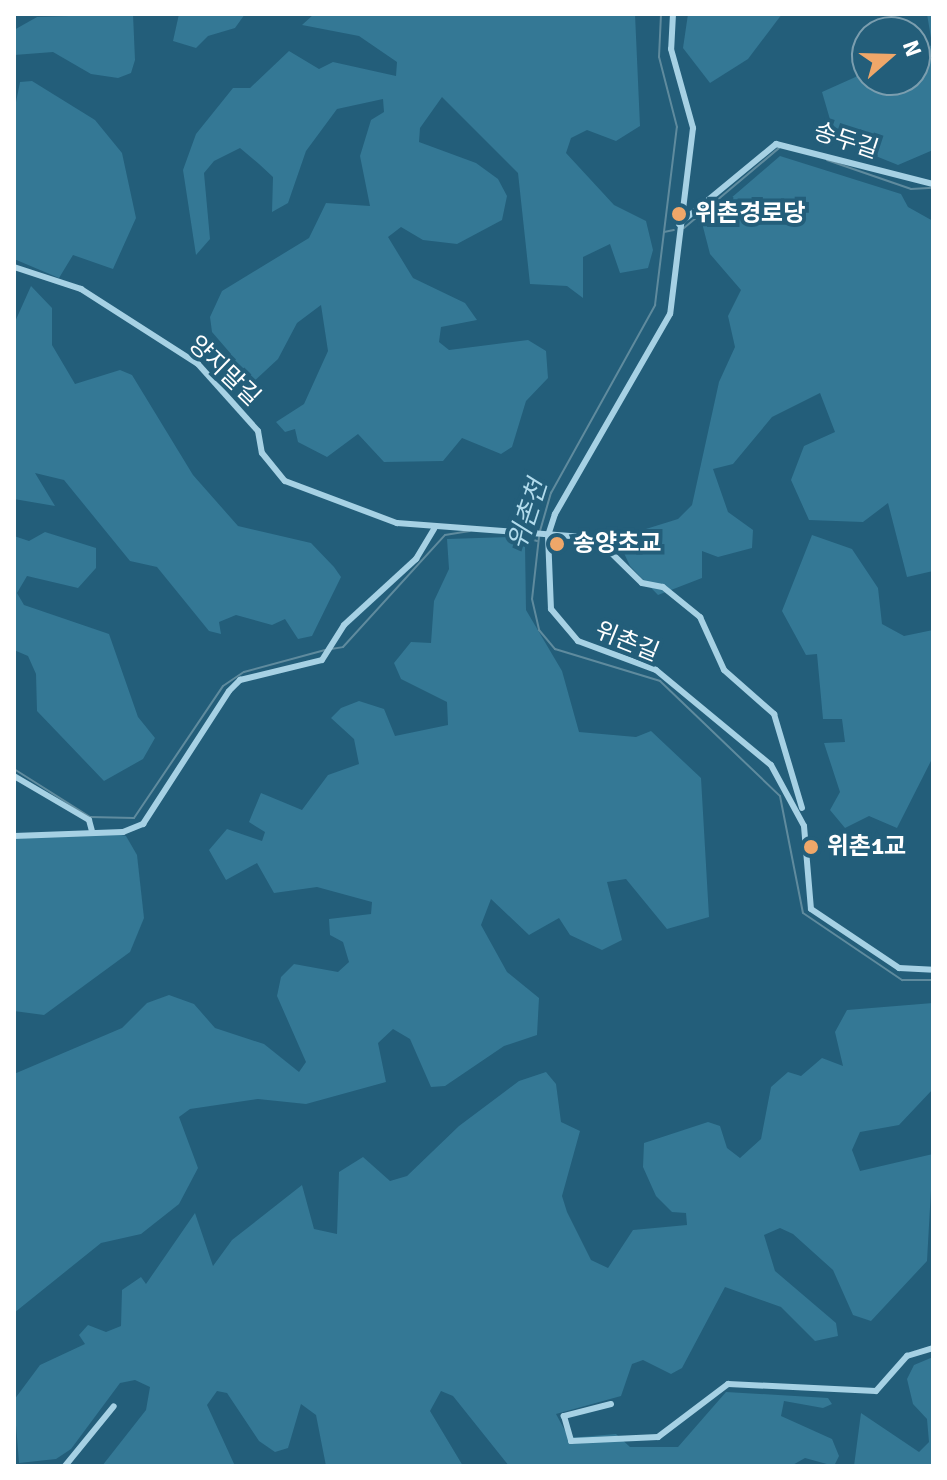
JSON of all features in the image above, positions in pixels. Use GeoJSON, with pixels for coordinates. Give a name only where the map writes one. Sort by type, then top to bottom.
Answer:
{"type":"FeatureCollection","features":[{"type":"Feature","properties":{"kind":"street"},"geometry":{"type":"LineString","coordinates":[[546,535],[670,314],[693,128],[671,49],[673,14]]}},
{"type":"Feature","properties":{"kind":"street","name":"송두길"},"geometry":{"type":"LineString","coordinates":[[679,224],[776,144],[793,143],[933,184]]}},
{"type":"Feature","properties":{"kind":"street","name":"양지말길"},"geometry":{"type":"LineString","coordinates":[[14,267],[81,289],[198,364],[258,431],[262,453],[285,481],[350,511],[434,529],[596,538],[642,583],[663,587],[700,617],[724,670],[774,714],[801,818]]}},
{"type":"Feature","properties":{"kind":"street"},"geometry":{"type":"LineString","coordinates":[[14,836],[130,831],[148,819],[240,680],[322,660],[331,644],[416,559],[434,529]]}},
{"type":"Feature","properties":{"kind":"street","name":"위촌길"},"geometry":{"type":"LineString","coordinates":[[546,535],[551,609],[562,630],[656,670],[725,722],[771,765],[801,818],[811,909],[899,968],[933,970]]}},
{"type":"Feature","properties":{"kind":"street"},"geometry":{"type":"LineString","coordinates":[[14,776],[89,820],[92,831]]}},
{"type":"Feature","properties":{"kind":"street"},"geometry":{"type":"LineString","coordinates":[[611,1404],[564,1416],[571,1441],[658,1437],[728,1384],[876,1391],[907,1356],[933,1348]]}},
{"type":"Feature","properties":{"kind":"street"},"geometry":{"type":"LineString","coordinates":[[65,1466],[114,1406]]}},
{"type":"Feature","properties":{"kind":"shaded area"},"geometry":{"type":"Polygon","coordinates":[[[133,14],[135,60],[131,73],[118,78],[91,74],[53,52],[14,55],[14,30],[37,17],[133,14]]]}},
{"type":"Feature","properties":{"kind":"shaded area"},"geometry":{"type":"Polygon","coordinates":[[[179,14],[245,14],[235,28],[208,36],[196,48],[173,41],[179,14]]]}},
{"type":"Feature","properties":{"kind":"shaded area"},"geometry":{"type":"Polygon","coordinates":[[[314,14],[635,14],[640,126],[616,141],[587,130],[571,138],[566,153],[614,205],[646,221],[653,250],[648,268],[620,273],[610,244],[583,257],[583,298],[567,286],[530,284],[518,173],[442,97],[420,128],[419,142],[476,163],[498,179],[507,196],[502,220],[457,244],[423,240],[401,227],[388,237],[413,278],[465,303],[477,320],[441,327],[439,342],[449,350],[528,340],[546,351],[548,378],[526,401],[512,447],[501,454],[462,438],[443,461],[384,462],[358,434],[327,457],[298,442],[295,429],[285,432],[276,422],[304,404],[328,351],[321,305],[297,323],[278,359],[251,384],[238,389],[222,380],[231,354],[212,332],[210,317],[222,291],[309,238],[326,203],[370,206],[360,156],[371,120],[384,112],[383,99],[337,109],[306,151],[288,203],[272,212],[273,177],[259,164],[240,148],[214,161],[204,173],[210,239],[196,255],[183,170],[196,134],[233,88],[250,88],[289,51],[319,69],[333,62],[396,76],[397,62],[359,36],[302,25],[314,14]]]}},
{"type":"Feature","properties":{"kind":"shaded area"},"geometry":{"type":"Polygon","coordinates":[[[688,14],[782,14],[748,59],[710,83],[683,48],[688,14]]]}},
{"type":"Feature","properties":{"kind":"shaded area"},"geometry":{"type":"Polygon","coordinates":[[[933,14],[933,150],[898,165],[836,140],[822,92],[851,79],[851,96],[931,96],[931,16],[927,16],[933,14]]]}},
{"type":"Feature","properties":{"kind":"shaded area"},"geometry":{"type":"Polygon","coordinates":[[[32,81],[95,120],[122,153],[136,218],[113,269],[73,255],[59,278],[14,259],[14,112],[20,82],[32,81]]]}},
{"type":"Feature","properties":{"kind":"shaded area"},"geometry":{"type":"Polygon","coordinates":[[[780,156],[901,194],[908,207],[933,221],[933,571],[907,577],[888,503],[863,522],[809,520],[791,480],[804,446],[835,432],[820,393],[772,417],[733,464],[713,469],[728,512],[753,530],[752,548],[718,557],[702,551],[702,578],[658,595],[630,566],[617,538],[678,519],[692,505],[719,382],[735,347],[728,316],[741,290],[710,254],[702,223],[780,156]]]}},
{"type":"Feature","properties":{"kind":"shaded area"},"geometry":{"type":"Polygon","coordinates":[[[31,286],[52,308],[52,345],[75,384],[120,370],[132,375],[193,475],[238,526],[311,543],[334,567],[341,577],[312,636],[298,639],[285,619],[272,625],[236,615],[219,622],[221,634],[209,631],[157,567],[130,561],[64,480],[35,473],[55,506],[14,499],[14,324],[31,286]]]}},
{"type":"Feature","properties":{"kind":"shaded area"},"geometry":{"type":"Polygon","coordinates":[[[45,532],[96,548],[96,568],[78,588],[27,576],[17,593],[24,605],[109,634],[138,717],[155,738],[143,759],[104,781],[37,711],[36,674],[28,656],[14,650],[14,536],[29,541],[45,532]]]}},
{"type":"Feature","properties":{"kind":"shaded area"},"geometry":{"type":"Polygon","coordinates":[[[812,535],[852,549],[878,588],[882,624],[904,636],[933,630],[933,757],[897,828],[869,816],[845,828],[830,810],[840,792],[824,743],[845,742],[842,719],[823,719],[817,654],[806,655],[782,611],[812,535]]]}},
{"type":"Feature","properties":{"kind":"shaded area"},"geometry":{"type":"Polygon","coordinates":[[[514,537],[525,544],[526,610],[562,671],[579,732],[636,737],[651,731],[701,778],[709,917],[667,929],[626,879],[607,882],[622,940],[602,950],[570,935],[559,918],[529,935],[491,899],[481,925],[507,972],[539,998],[537,1035],[504,1046],[445,1086],[431,1087],[410,1039],[393,1029],[378,1043],[386,1082],[306,1104],[258,1099],[190,1109],[179,1117],[198,1168],[179,1204],[141,1234],[101,1243],[14,1313],[14,1074],[122,1028],[147,1003],[169,995],[194,1004],[215,1028],[264,1044],[299,1072],[306,1062],[277,996],[281,977],[294,964],[338,972],[349,962],[343,942],[330,935],[329,919],[371,914],[372,902],[317,887],[274,893],[257,863],[226,880],[209,850],[227,829],[262,841],[265,832],[249,822],[261,793],[302,810],[328,775],[359,764],[354,739],[331,718],[341,708],[359,701],[384,709],[395,736],[448,725],[447,702],[401,679],[394,663],[411,642],[431,643],[434,601],[449,569],[447,539],[514,537]]]}},
{"type":"Feature","properties":{"kind":"shaded area"},"geometry":{"type":"Polygon","coordinates":[[[103,831],[126,836],[137,855],[144,918],[130,952],[44,1015],[14,1011],[14,839],[103,831]]]}},
{"type":"Feature","properties":{"kind":"shaded area"},"geometry":{"type":"Polygon","coordinates":[[[933,1003],[933,1089],[899,1125],[860,1132],[852,1150],[860,1171],[933,1154],[927,1261],[871,1321],[853,1315],[833,1270],[793,1234],[780,1228],[764,1235],[775,1271],[836,1323],[838,1336],[815,1341],[781,1307],[725,1287],[682,1368],[671,1374],[643,1360],[632,1364],[621,1396],[556,1414],[569,1438],[616,1434],[630,1447],[678,1447],[726,1392],[828,1398],[832,1404],[823,1408],[784,1401],[781,1416],[832,1439],[839,1456],[834,1466],[805,1458],[791,1466],[509,1466],[453,1396],[441,1391],[430,1411],[463,1466],[326,1466],[316,1415],[301,1404],[288,1448],[275,1452],[259,1441],[227,1393],[217,1391],[207,1405],[235,1466],[102,1466],[146,1410],[150,1387],[135,1380],[120,1383],[71,1449],[56,1459],[19,1463],[14,1400],[40,1365],[85,1344],[79,1335],[88,1325],[106,1332],[121,1326],[122,1290],[141,1277],[146,1284],[195,1213],[213,1266],[232,1240],[302,1185],[314,1229],[337,1234],[339,1172],[363,1157],[390,1181],[407,1176],[459,1126],[519,1081],[546,1072],[556,1084],[561,1122],[580,1131],[562,1196],[567,1212],[591,1260],[608,1268],[633,1230],[687,1225],[686,1213],[672,1212],[656,1196],[643,1167],[644,1143],[708,1122],[720,1126],[727,1148],[740,1158],[761,1139],[771,1087],[788,1072],[801,1076],[822,1058],[843,1066],[835,1032],[847,1010],[933,1003]]]}},
{"type":"Feature","properties":{"kind":"shaded area"},"geometry":{"type":"Polygon","coordinates":[[[933,1357],[933,1466],[854,1466],[861,1413],[919,1452],[929,1442],[927,1419],[913,1404],[907,1379],[914,1365],[933,1357]]]}},
{"type":"Feature","properties":{"kind":"waterway","name":"위촌천"},"geometry":{"type":"LineString","coordinates":[[540,531],[551,493],[655,305],[677,127],[659,57],[661,14]]}},
{"type":"Feature","properties":{"kind":"waterway"},"geometry":{"type":"LineString","coordinates":[[684,228],[779,148]]}},
{"type":"Feature","properties":{"kind":"waterway"},"geometry":{"type":"LineString","coordinates":[[827,160],[911,189],[933,188]]}},
{"type":"Feature","properties":{"kind":"waterway"},"geometry":{"type":"LineString","coordinates":[[664,232],[674,230]]}},
{"type":"Feature","properties":{"kind":"waterway"},"geometry":{"type":"LineString","coordinates":[[331,649],[343,647],[445,535],[470,531]]}},
{"type":"Feature","properties":{"kind":"waterway"},"geometry":{"type":"LineString","coordinates":[[516,535],[537,541]]}},
{"type":"Feature","properties":{"kind":"waterway","name":"위촌천"},"geometry":{"type":"LineString","coordinates":[[539,537],[532,599],[539,630],[555,649],[660,681],[780,796],[803,913],[902,980],[933,980]]}},
{"type":"Feature","properties":{"kind":"waterway"},"geometry":{"type":"LineString","coordinates":[[14,769],[90,817],[134,818],[223,686],[244,672],[325,650]]}},
{"type":"Feature","properties":{"kind":"place","name":"위촌경로당"},"geometry":{"type":"Point","coordinates":[679,214]}},
{"type":"Feature","properties":{"kind":"place","name":"송양초교"},"geometry":{"type":"Point","coordinates":[557,544]}},
{"type":"Feature","properties":{"kind":"place","name":"위촌1교"},"geometry":{"type":"Point","coordinates":[811,847]}}]}
